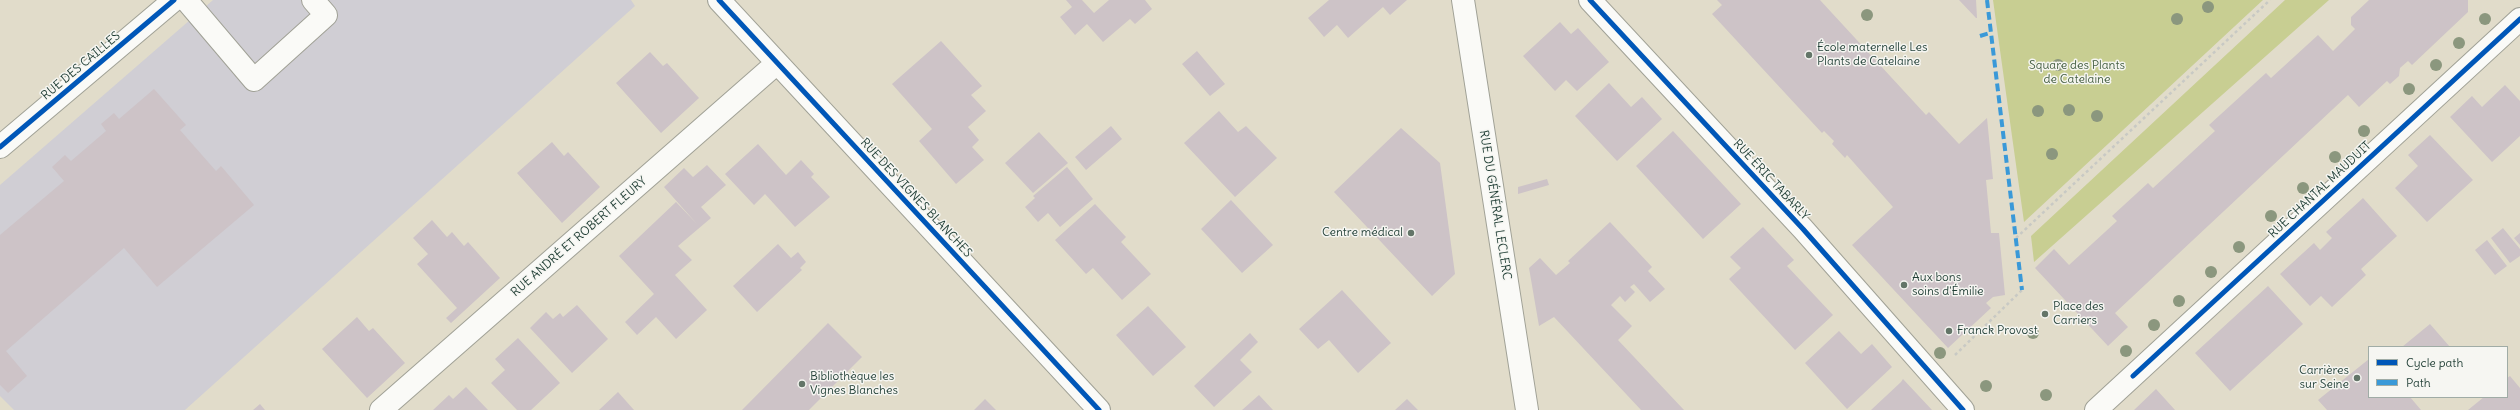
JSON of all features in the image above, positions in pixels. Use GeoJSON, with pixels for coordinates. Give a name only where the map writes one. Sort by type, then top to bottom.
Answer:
{"type":"FeatureCollection","features":[{"type":"Feature","properties":{"kind":"street","name":"RUE DES CAILLES"},"geometry":{"type":"LineString","coordinates":[[0,147],[174,0]]}},
{"type":"Feature","properties":{"kind":"street"},"geometry":{"type":"LineString","coordinates":[[186,0],[254,80],[326,15],[313,0]]}},
{"type":"Feature","properties":{"kind":"street","name":"RUE DES VIGNES BLANCHES"},"geometry":{"type":"LineString","coordinates":[[718,0],[1099,410]]}},
{"type":"Feature","properties":{"kind":"street","name":"RUE DU GÉNÉRAL LECLERC"},"geometry":{"type":"LineString","coordinates":[[1463,0],[1527,410]]}},
{"type":"Feature","properties":{"kind":"street","name":"RUE ÉRIC TABARLY"},"geometry":{"type":"LineString","coordinates":[[1590,0],[1788,213],[1933,377]]}},
{"type":"Feature","properties":{"kind":"street","name":"RUE CHANTAL MAUDUIT"},"geometry":{"type":"LineString","coordinates":[[2096,410],[2520,19]]}},
{"type":"Feature","properties":{"kind":"street","name":"RUE ANDRÉ ET ROBERT FLEURY"},"geometry":{"type":"LineString","coordinates":[[380,410],[777,63]]}},
{"type":"Feature","properties":{"kind":"street"},"geometry":{"type":"LineString","coordinates":[[1933,377],[1963,410]]}},
{"type":"Feature","properties":{"kind":"path"},"geometry":{"type":"LineString","coordinates":[[2016,238],[2270,0]]}},
{"type":"Feature","properties":{"kind":"path"},"geometry":{"type":"LineString","coordinates":[[1933,377],[2022,290]]}},
{"type":"Feature","properties":{"kind":"shaded area"},"geometry":{"type":"Polygon","coordinates":[[[213,0],[631,0],[635,6],[185,410],[14,410],[0,396],[0,185],[213,0]]]}},
{"type":"Feature","properties":{"kind":"green space","name":"Square des Plants de Catelaine"},"geometry":{"type":"Polygon","coordinates":[[[1993,0],[2263,0],[2024,222],[1993,0]]]}},
{"type":"Feature","properties":{"kind":"green space"},"geometry":{"type":"Polygon","coordinates":[[[2285,0],[2329,0],[2034,262],[2031,236],[2285,0]]]}},
{"type":"Feature","properties":{"kind":"building"},"geometry":{"type":"Polygon","coordinates":[[[1066,0],[1082,0],[1094,13],[1109,0],[1145,0],[1152,9],[1135,24],[1130,19],[1103,42],[1087,24],[1075,35],[1060,17],[1072,7],[1066,0]]]}},
{"type":"Feature","properties":{"kind":"building"},"geometry":{"type":"Polygon","coordinates":[[[1329,0],[1407,0],[1390,15],[1383,7],[1348,38],[1337,25],[1324,37],[1308,18],[1329,0]]]}},
{"type":"Feature","properties":{"kind":"building"},"geometry":{"type":"Polygon","coordinates":[[[1717,0],[1820,0],[1926,115],[1929,112],[1959,144],[1987,118],[1993,179],[1986,180],[1991,233],[1999,233],[2005,295],[1993,297],[1986,303],[1991,308],[1948,348],[1852,245],[1893,207],[1847,155],[1845,158],[1832,144],[1834,141],[1824,131],[1822,133],[1712,14],[1722,5],[1717,0]]]}},
{"type":"Feature","properties":{"kind":"building"},"geometry":{"type":"Polygon","coordinates":[[[1959,0],[1976,0],[1977,18],[1976,18],[1959,0]]]}},
{"type":"Feature","properties":{"kind":"building"},"geometry":{"type":"Polygon","coordinates":[[[2369,0],[2468,0],[2468,12],[2412,65],[2408,61],[2400,68],[2399,76],[2390,84],[2387,81],[2359,107],[2348,95],[2115,313],[2128,327],[2108,346],[2035,268],[2054,249],[2069,265],[2117,221],[2112,216],[2148,183],[2153,188],[2215,131],[2209,125],[2266,73],[2271,78],[2318,35],[2333,51],[2355,29],[2351,25],[2351,17],[2369,0]]]}},
{"type":"Feature","properties":{"kind":"building"},"geometry":{"type":"Polygon","coordinates":[[[1560,22],[1571,34],[1578,28],[1609,62],[1577,91],[1566,80],[1555,91],[1523,56],[1560,22]]]}},
{"type":"Feature","properties":{"kind":"building"},"geometry":{"type":"Polygon","coordinates":[[[941,41],[982,86],[971,95],[986,111],[968,127],[979,140],[972,147],[984,160],[956,184],[919,141],[932,129],[892,84],[941,41]]]}},
{"type":"Feature","properties":{"kind":"building"},"geometry":{"type":"Polygon","coordinates":[[[1197,51],[1225,84],[1210,96],[1182,64],[1197,51]]]}},
{"type":"Feature","properties":{"kind":"building"},"geometry":{"type":"Polygon","coordinates":[[[650,52],[663,66],[667,63],[699,98],[661,133],[616,83],[650,52]]]}},
{"type":"Feature","properties":{"kind":"building"},"geometry":{"type":"Polygon","coordinates":[[[1609,83],[1631,107],[1642,97],[1662,119],[1617,161],[1575,116],[1609,83]]]}},
{"type":"Feature","properties":{"kind":"building"},"geometry":{"type":"Polygon","coordinates":[[[2505,85],[2520,101],[2520,136],[2492,162],[2450,117],[2472,96],[2482,107],[2505,85]]]}},
{"type":"Feature","properties":{"kind":"building"},"geometry":{"type":"Polygon","coordinates":[[[154,89],[186,125],[180,130],[216,171],[221,166],[254,205],[157,287],[124,248],[6,351],[27,376],[8,393],[0,385],[0,235],[64,181],[52,167],[65,155],[71,161],[106,131],[101,124],[114,113],[119,119],[154,89]]]}},
{"type":"Feature","properties":{"kind":"building"},"geometry":{"type":"Polygon","coordinates":[[[1219,111],[1238,132],[1246,126],[1277,158],[1235,197],[1184,143],[1219,111]]]}},
{"type":"Feature","properties":{"kind":"building"},"geometry":{"type":"Polygon","coordinates":[[[1111,126],[1122,139],[1086,170],[1075,157],[1111,126]]]}},
{"type":"Feature","properties":{"kind":"building","name":"Centre médical"},"geometry":{"type":"Polygon","coordinates":[[[1401,128],[1440,163],[1455,274],[1432,296],[1334,192],[1401,128]]]}},
{"type":"Feature","properties":{"kind":"building"},"geometry":{"type":"Polygon","coordinates":[[[1673,131],[1741,204],[1703,239],[1636,166],[1673,131]]]}},
{"type":"Feature","properties":{"kind":"building"},"geometry":{"type":"Polygon","coordinates":[[[1039,132],[1068,163],[1033,193],[1005,163],[1039,132]]]}},
{"type":"Feature","properties":{"kind":"building"},"geometry":{"type":"Polygon","coordinates":[[[2430,135],[2473,180],[2427,222],[2395,188],[2418,166],[2408,155],[2430,135]]]}},
{"type":"Feature","properties":{"kind":"building"},"geometry":{"type":"Polygon","coordinates":[[[552,142],[564,156],[568,152],[600,187],[562,223],[517,173],[552,142]]]}},
{"type":"Feature","properties":{"kind":"building"},"geometry":{"type":"Polygon","coordinates":[[[758,144],[786,175],[801,160],[814,174],[811,177],[830,197],[795,227],[765,194],[754,205],[725,174],[758,144]]]}},
{"type":"Feature","properties":{"kind":"building"},"geometry":{"type":"Polygon","coordinates":[[[707,165],[726,185],[701,207],[711,218],[678,246],[692,260],[675,275],[707,310],[676,339],[656,317],[637,335],[625,322],[654,294],[619,256],[676,202],[697,224],[664,187],[684,168],[693,177],[707,165]]]}},
{"type":"Feature","properties":{"kind":"building"},"geometry":{"type":"Polygon","coordinates":[[[1067,167],[1093,199],[1060,227],[1048,213],[1038,222],[1025,207],[1035,198],[1033,196],[1067,167]]]}},
{"type":"Feature","properties":{"kind":"building"},"geometry":{"type":"Polygon","coordinates":[[[1547,179],[1549,185],[1518,194],[1518,187],[1547,179]]]}},
{"type":"Feature","properties":{"kind":"building"},"geometry":{"type":"Polygon","coordinates":[[[2363,198],[2397,236],[2361,269],[2366,275],[2332,307],[2321,296],[2310,306],[2280,274],[2314,243],[2320,250],[2332,238],[2326,232],[2363,198]]]}},
{"type":"Feature","properties":{"kind":"building"},"geometry":{"type":"Polygon","coordinates":[[[1231,200],[1273,245],[1242,273],[1201,229],[1231,200]]]}},
{"type":"Feature","properties":{"kind":"building"},"geometry":{"type":"Polygon","coordinates":[[[1095,204],[1126,237],[1121,242],[1151,274],[1122,300],[1093,268],[1086,274],[1055,240],[1095,204]]]}},
{"type":"Feature","properties":{"kind":"building"},"geometry":{"type":"Polygon","coordinates":[[[432,220],[447,237],[452,232],[464,246],[468,242],[500,278],[451,323],[446,318],[457,308],[417,264],[428,254],[413,238],[432,220]]]}},
{"type":"Feature","properties":{"kind":"building"},"geometry":{"type":"Polygon","coordinates":[[[1610,222],[1652,267],[1648,271],[1665,289],[1650,302],[1634,284],[1630,287],[1635,292],[1625,302],[1620,296],[1611,305],[1632,326],[1618,340],[1684,410],[1641,410],[1554,317],[1539,326],[1529,268],[1540,258],[1556,275],[1570,263],[1568,261],[1610,222]]]}},
{"type":"Feature","properties":{"kind":"building"},"geometry":{"type":"Polygon","coordinates":[[[1763,227],[1794,260],[1787,266],[1833,315],[1795,350],[1729,279],[1741,268],[1730,257],[1763,227]]]}},
{"type":"Feature","properties":{"kind":"building"},"geometry":{"type":"Polygon","coordinates":[[[2503,228],[2520,249],[2520,256],[2510,263],[2491,238],[2503,228]]]}},
{"type":"Feature","properties":{"kind":"building"},"geometry":{"type":"Polygon","coordinates":[[[2520,233],[2520,245],[2514,238],[2520,233]]]}},
{"type":"Feature","properties":{"kind":"building"},"geometry":{"type":"Polygon","coordinates":[[[2487,240],[2507,266],[2495,275],[2475,250],[2487,240]]]}},
{"type":"Feature","properties":{"kind":"building"},"geometry":{"type":"Polygon","coordinates":[[[778,244],[791,258],[798,252],[806,262],[800,268],[802,270],[757,312],[733,286],[778,244]]]}},
{"type":"Feature","properties":{"kind":"building"},"geometry":{"type":"Polygon","coordinates":[[[2268,286],[2303,324],[2230,391],[2195,353],[2268,286]]]}},
{"type":"Feature","properties":{"kind":"building"},"geometry":{"type":"Polygon","coordinates":[[[1342,290],[1391,343],[1358,373],[1329,340],[1318,349],[1299,329],[1342,290]]]}},
{"type":"Feature","properties":{"kind":"building"},"geometry":{"type":"Polygon","coordinates":[[[577,305],[608,339],[572,373],[530,328],[546,312],[553,319],[560,313],[563,317],[577,305]]]}},
{"type":"Feature","properties":{"kind":"building"},"geometry":{"type":"Polygon","coordinates":[[[1148,306],[1186,347],[1153,376],[1116,335],[1148,306]]]}},
{"type":"Feature","properties":{"kind":"building"},"geometry":{"type":"Polygon","coordinates":[[[357,317],[369,331],[373,328],[405,363],[367,398],[322,349],[357,317]]]}},
{"type":"Feature","properties":{"kind":"building","name":"Bibliothèque les Vignes Blanches"},"geometry":{"type":"Polygon","coordinates":[[[828,323],[862,357],[809,410],[742,410],[828,323]]]}},
{"type":"Feature","properties":{"kind":"building"},"geometry":{"type":"Polygon","coordinates":[[[2430,324],[2449,346],[2403,346],[2430,324]]]}},
{"type":"Feature","properties":{"kind":"building"},"geometry":{"type":"Polygon","coordinates":[[[1839,331],[1861,354],[1872,344],[1892,367],[1847,409],[1805,363],[1839,331]]]}},
{"type":"Feature","properties":{"kind":"building"},"geometry":{"type":"Polygon","coordinates":[[[1250,333],[1258,342],[1240,360],[1252,372],[1214,407],[1194,386],[1250,333]]]}},
{"type":"Feature","properties":{"kind":"building"},"geometry":{"type":"Polygon","coordinates":[[[518,338],[560,383],[531,410],[517,410],[491,383],[505,370],[495,359],[518,338]]]}},
{"type":"Feature","properties":{"kind":"building","name":"Carrières sur Seine"},"geometry":{"type":"Polygon","coordinates":[[[2368,360],[2368,398],[2411,398],[2421,410],[2327,410],[2318,400],[2368,360]]]}},
{"type":"Feature","properties":{"kind":"building"},"geometry":{"type":"Polygon","coordinates":[[[2510,376],[2520,388],[2520,410],[2468,410],[2483,398],[2508,398],[2508,377],[2510,376]]]}},
{"type":"Feature","properties":{"kind":"building"},"geometry":{"type":"Polygon","coordinates":[[[1903,379],[1932,410],[1871,410],[1901,382],[1903,379]]]}},
{"type":"Feature","properties":{"kind":"building"},"geometry":{"type":"Polygon","coordinates":[[[466,387],[488,410],[433,410],[449,395],[453,399],[466,387]]]}},
{"type":"Feature","properties":{"kind":"building"},"geometry":{"type":"Polygon","coordinates":[[[2156,389],[2175,410],[2134,410],[2156,389]]]}},
{"type":"Feature","properties":{"kind":"building"},"geometry":{"type":"Polygon","coordinates":[[[618,392],[634,410],[599,410],[618,392]]]}},
{"type":"Feature","properties":{"kind":"building"},"geometry":{"type":"Polygon","coordinates":[[[1259,395],[1273,410],[1242,410],[1259,395]]]}},
{"type":"Feature","properties":{"kind":"building"},"geometry":{"type":"Polygon","coordinates":[[[985,399],[996,410],[974,410],[985,399]]]}},
{"type":"Feature","properties":{"kind":"building"},"geometry":{"type":"Polygon","coordinates":[[[1407,399],[1418,410],[1395,410],[1407,399]]]}},
{"type":"Feature","properties":{"kind":"building"},"geometry":{"type":"Polygon","coordinates":[[[260,404],[265,410],[253,410],[260,404]]]}},
{"type":"Feature","properties":{"kind":"marked path"},"geometry":{"type":"LineString","coordinates":[[1987,0],[2022,290]]}},
{"type":"Feature","properties":{"kind":"marked path"},"geometry":{"type":"LineString","coordinates":[[1980,36],[1990,33]]}},
{"type":"Feature","properties":{"kind":"cycle path"},"geometry":{"type":"LineString","coordinates":[[0,147],[174,0]]}},
{"type":"Feature","properties":{"kind":"cycle path"},"geometry":{"type":"LineString","coordinates":[[719,0],[1099,410]]}},
{"type":"Feature","properties":{"kind":"cycle path"},"geometry":{"type":"LineString","coordinates":[[1590,0],[1803,229],[1963,410]]}},
{"type":"Feature","properties":{"kind":"cycle path"},"geometry":{"type":"LineString","coordinates":[[2133,376],[2520,19]]}},
{"type":"Feature","properties":{"kind":"place","name":"École maternelle Les Plants de Catelaine"},"geometry":{"type":"Point","coordinates":[1809,55]}},
{"type":"Feature","properties":{"kind":"place","name":"Centre médical"},"geometry":{"type":"Point","coordinates":[1411,233]}},
{"type":"Feature","properties":{"kind":"place","name":"Aux bons soins d'Émilie"},"geometry":{"type":"Point","coordinates":[1904,285]}},
{"type":"Feature","properties":{"kind":"place","name":"Place des Carriers"},"geometry":{"type":"Point","coordinates":[2045,314]}},
{"type":"Feature","properties":{"kind":"place","name":"Franck Provost"},"geometry":{"type":"Point","coordinates":[1949,331]}},
{"type":"Feature","properties":{"kind":"place","name":"Carrières sur Seine"},"geometry":{"type":"Point","coordinates":[2357,378]}},
{"type":"Feature","properties":{"kind":"place","name":"Bibliothèque les Vignes Blanches"},"geometry":{"type":"Point","coordinates":[802,384]}}]}
